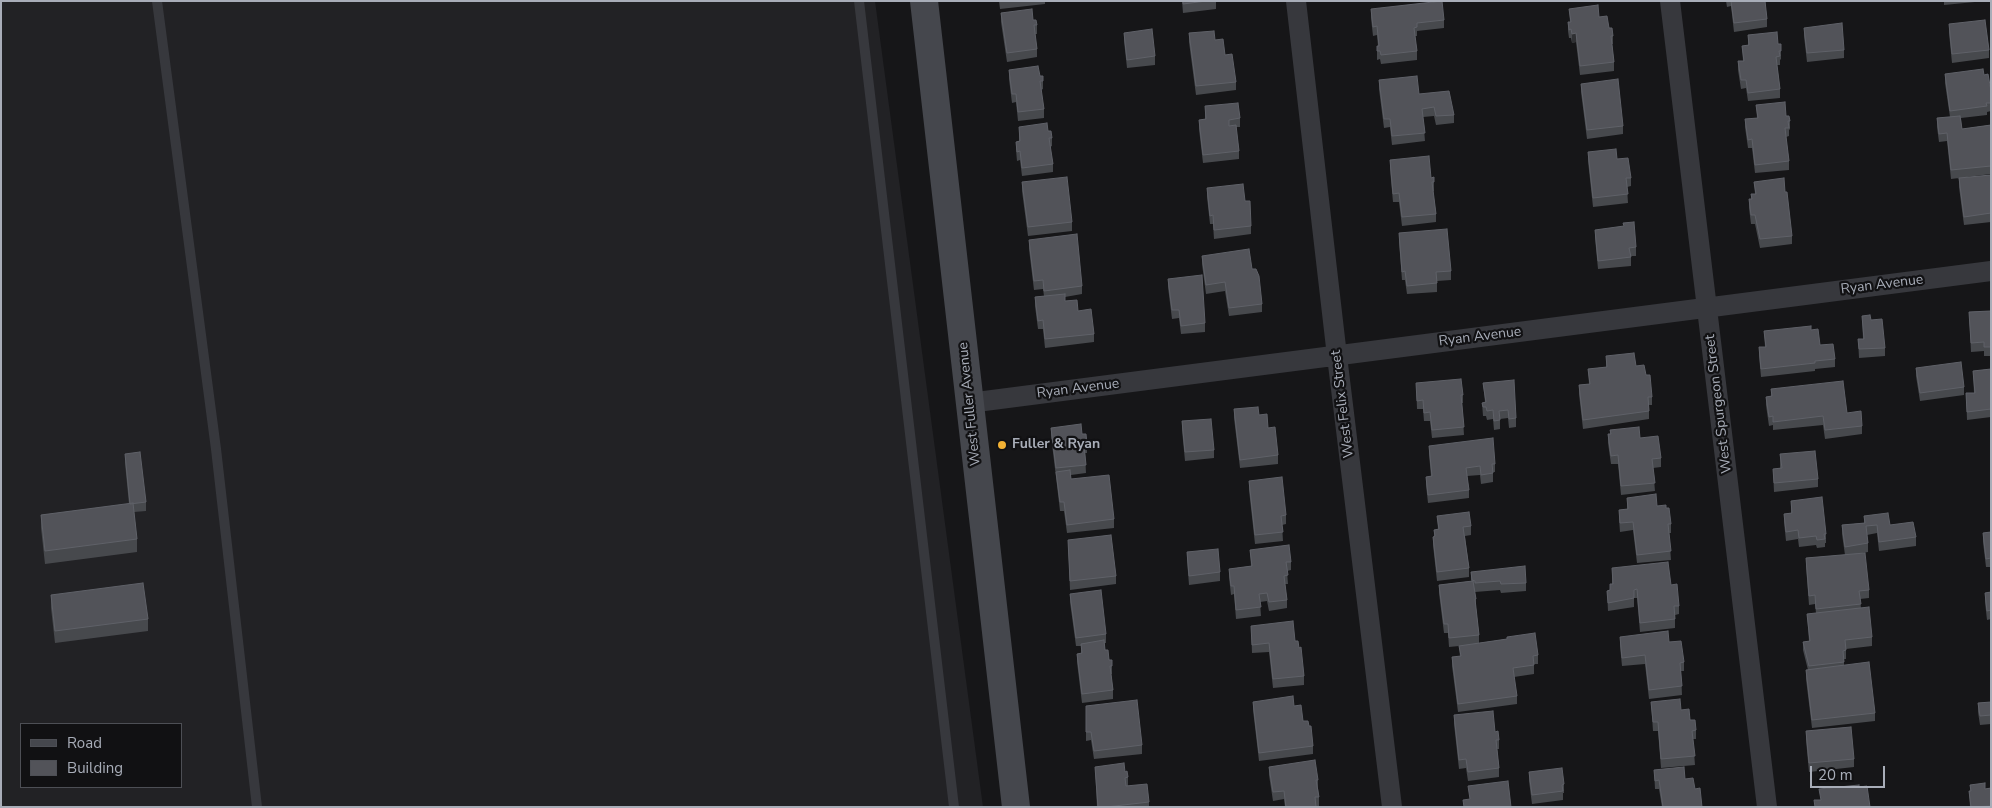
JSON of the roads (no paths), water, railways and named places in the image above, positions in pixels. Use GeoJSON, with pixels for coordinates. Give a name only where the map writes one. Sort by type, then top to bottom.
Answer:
{"type":"FeatureCollection","features":[{"type":"Feature","properties":{"kind":"street","name":"West Fuller Avenue"},"geometry":{"type":"LineString","coordinates":[[924,1],[1016,807]]}},
{"type":"Feature","properties":{"kind":"street","name":"West Felix Street"},"geometry":{"type":"LineString","coordinates":[[1296,1],[1392,807]]}},
{"type":"Feature","properties":{"kind":"street","name":"West Spurgeon Street"},"geometry":{"type":"LineString","coordinates":[[1670,1],[1767,807]]}},
{"type":"Feature","properties":{"kind":"street","name":"Ryan Avenue"},"geometry":{"type":"LineString","coordinates":[[970,403],[1991,271]]}},
{"type":"Feature","properties":{"kind":"lane"},"geometry":{"type":"LineString","coordinates":[[157,1],[216,449],[257,807]]}},
{"type":"Feature","properties":{"kind":"lane"},"geometry":{"type":"LineString","coordinates":[[859,1],[954,807]]}},
{"type":"Feature","properties":{"kind":"place","name":"Fuller & Ryan"},"geometry":{"type":"Point","coordinates":[1002,445]}}]}
